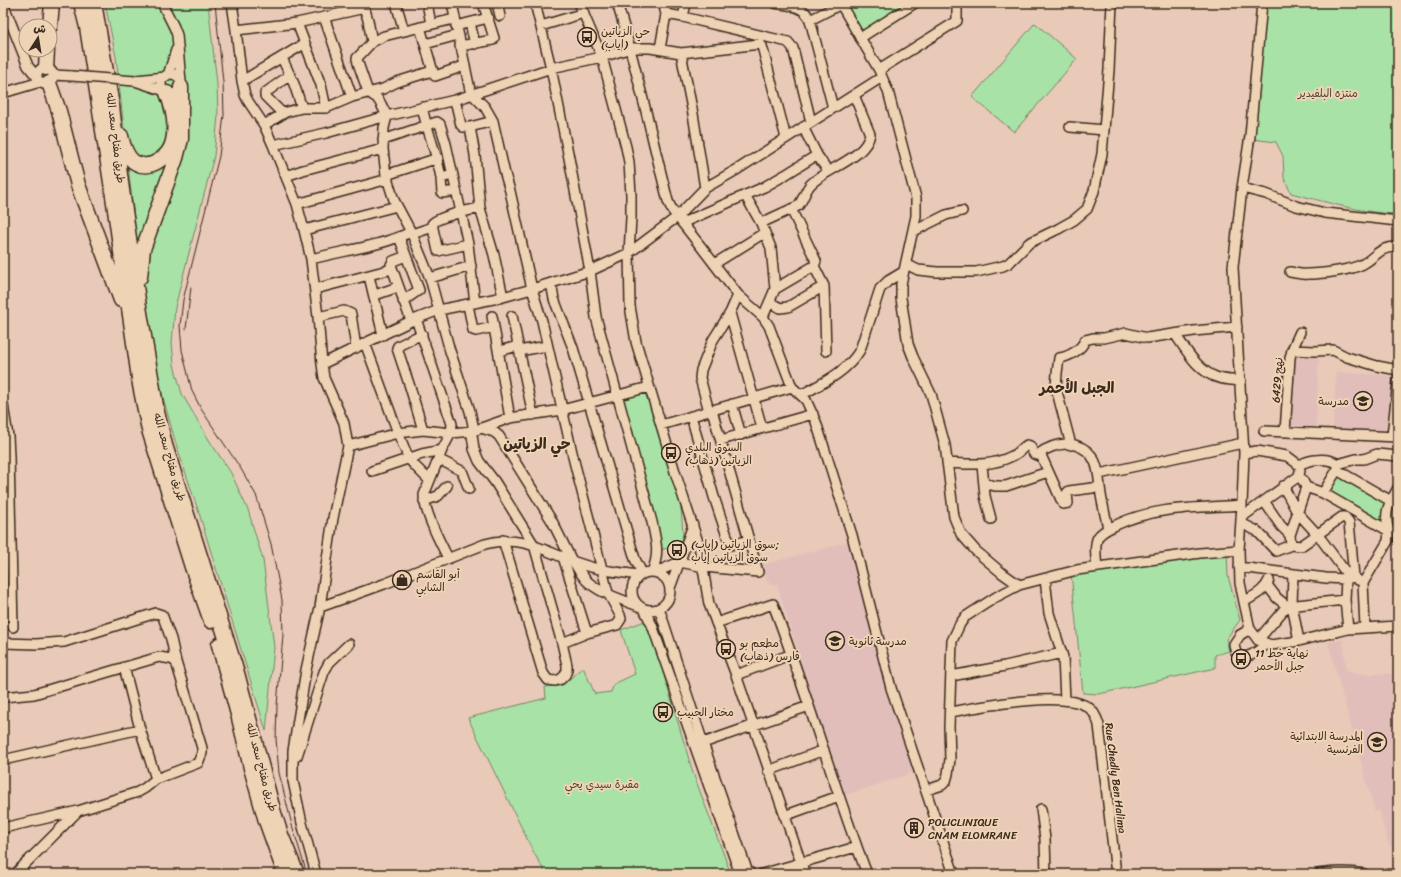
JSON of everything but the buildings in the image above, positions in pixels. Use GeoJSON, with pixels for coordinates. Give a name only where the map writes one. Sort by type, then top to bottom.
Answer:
{"type":"FeatureCollection","features":[{"type":"Feature","properties":{"kind":"highway"},"geometry":{"type":"LineString","coordinates":[[51,18],[52,3]]}},
{"type":"Feature","properties":{"kind":"highway","name":"طريق مفتاح سعد الله"},"geometry":{"type":"LineString","coordinates":[[81,3],[92,58],[112,189],[130,324],[149,430],[190,560],[218,642],[266,821],[285,874]]}},
{"type":"Feature","properties":{"kind":"highway","name":"طريق مفتاح سعد الله"},"geometry":{"type":"LineString","coordinates":[[94,3],[112,106],[121,183],[139,307],[157,412],[165,446],[237,673],[274,810],[297,874]]}},
{"type":"Feature","properties":{"kind":"highway"},"geometry":{"type":"LineString","coordinates":[[46,58],[44,76],[59,111],[78,184],[130,324]]}},
{"type":"Feature","properties":{"kind":"highway"},"geometry":{"type":"LineString","coordinates":[[139,307],[143,250],[176,158],[181,139],[181,85]]}},
{"type":"Feature","properties":{"kind":"highway"},"geometry":{"type":"LineString","coordinates":[[112,106],[124,148],[130,158],[135,162],[145,165],[153,163],[162,158],[169,151],[173,142],[175,119],[172,106],[166,92]]}},
{"type":"Feature","properties":{"kind":"street"},"geometry":{"type":"LineString","coordinates":[[3,3],[18,35]]}},
{"type":"Feature","properties":{"kind":"street"},"geometry":{"type":"LineString","coordinates":[[135,80],[166,92],[175,93],[181,85],[178,45],[174,27],[162,3]]}},
{"type":"Feature","properties":{"kind":"street"},"geometry":{"type":"LineString","coordinates":[[232,3],[242,81],[248,101],[274,145],[297,204],[304,230],[311,259],[322,364],[328,388],[344,423],[348,446],[332,518],[320,607],[297,720],[292,770],[296,797],[316,874]]}},
{"type":"Feature","properties":{"kind":"street"},"geometry":{"type":"LineString","coordinates":[[396,3],[404,31]]}},
{"type":"Feature","properties":{"kind":"street"},"geometry":{"type":"LineString","coordinates":[[428,3],[431,24]]}},
{"type":"Feature","properties":{"kind":"street"},"geometry":{"type":"LineString","coordinates":[[452,3],[464,66],[472,94],[485,107],[493,121],[532,289],[542,321],[562,410],[608,593],[620,615],[620,622],[617,625],[587,633],[562,643]]}},
{"type":"Feature","properties":{"kind":"street"},"geometry":{"type":"LineString","coordinates":[[460,46],[493,40],[494,38],[483,3]]}},
{"type":"Feature","properties":{"kind":"street"},"geometry":{"type":"LineString","coordinates":[[535,3],[551,68],[590,271],[596,317],[654,534],[657,550],[654,572]]}},
{"type":"Feature","properties":{"kind":"street"},"geometry":{"type":"LineString","coordinates":[[579,3],[602,56],[629,162],[631,218],[629,253],[630,306],[636,342],[699,545],[704,567],[709,604],[736,675],[768,771],[805,874]]}},
{"type":"Feature","properties":{"kind":"street"},"geometry":{"type":"LineString","coordinates":[[617,3],[631,48],[668,201],[672,210],[738,296],[763,317],[772,331],[792,387],[809,404],[813,414],[852,535],[891,688],[927,790],[954,874]]}},
{"type":"Feature","properties":{"kind":"street"},"geometry":{"type":"LineString","coordinates":[[660,49],[666,14],[663,3]]}},
{"type":"Feature","properties":{"kind":"street"},"geometry":{"type":"LineString","coordinates":[[683,17],[686,3]]}},
{"type":"Feature","properties":{"kind":"street"},"geometry":{"type":"LineString","coordinates":[[775,3],[803,9],[807,13],[833,108]]}},
{"type":"Feature","properties":{"kind":"street"},"geometry":{"type":"LineString","coordinates":[[820,3],[826,11]]}},
{"type":"Feature","properties":{"kind":"street"},"geometry":{"type":"LineString","coordinates":[[810,20],[840,3],[888,90],[916,198],[914,231],[901,284],[901,298],[908,344],[931,394],[945,445],[954,517],[961,534],[986,560],[1019,585]]}},
{"type":"Feature","properties":{"kind":"street"},"geometry":{"type":"LineString","coordinates":[[860,38],[915,3]]}},
{"type":"Feature","properties":{"kind":"street"},"geometry":{"type":"LineString","coordinates":[[679,220],[705,188],[738,169],[854,95],[880,74],[957,22],[956,3]]}},
{"type":"Feature","properties":{"kind":"street"},"geometry":{"type":"LineString","coordinates":[[801,395],[835,376],[848,366],[855,358],[860,350],[880,289],[904,268],[909,267],[918,270],[938,272],[976,272],[999,267],[1009,262],[1029,243],[1074,220],[1087,209],[1094,191],[1102,154],[1109,70],[1112,3]]}},
{"type":"Feature","properties":{"kind":"street"},"geometry":{"type":"LineString","coordinates":[[1262,3],[1250,136],[1242,188],[1233,267],[1244,453],[1239,550],[1239,567],[1244,602],[1250,629],[1262,642],[1271,645],[1299,641],[1348,629],[1398,626]]}},
{"type":"Feature","properties":{"kind":"street"},"geometry":{"type":"LineString","coordinates":[[500,4],[500,16]]}},
{"type":"Feature","properties":{"kind":"street"},"geometry":{"type":"LineString","coordinates":[[236,30],[297,23],[324,17],[364,5],[372,42]]}},
{"type":"Feature","properties":{"kind":"street"},"geometry":{"type":"LineString","coordinates":[[541,26],[584,13]]}},
{"type":"Feature","properties":{"kind":"street"},"geometry":{"type":"LineString","coordinates":[[666,14],[788,42],[793,48],[807,124],[817,155],[828,171]]}},
{"type":"Feature","properties":{"kind":"street"},"geometry":{"type":"LineString","coordinates":[[324,17],[352,97]]}},
{"type":"Feature","properties":{"kind":"street"},"geometry":{"type":"LineString","coordinates":[[425,44],[456,27],[488,18]]}},
{"type":"Feature","properties":{"kind":"street"},"geometry":{"type":"LineString","coordinates":[[297,23],[320,85],[326,108]]}},
{"type":"Feature","properties":{"kind":"street"},"geometry":{"type":"LineString","coordinates":[[470,23],[475,44]]}},
{"type":"Feature","properties":{"kind":"street"},"geometry":{"type":"LineString","coordinates":[[340,62],[357,58],[372,42],[384,36],[431,24],[456,27]]}},
{"type":"Feature","properties":{"kind":"street"},"geometry":{"type":"LineString","coordinates":[[420,27],[434,75],[436,76],[464,66]]}},
{"type":"Feature","properties":{"kind":"street"},"geometry":{"type":"LineString","coordinates":[[274,145],[455,100],[551,68],[631,48],[660,49],[681,53],[762,44],[768,42],[769,38]]}},
{"type":"Feature","properties":{"kind":"street"},"geometry":{"type":"LineString","coordinates":[[242,81],[304,44]]}},
{"type":"Feature","properties":{"kind":"street"},"geometry":{"type":"LineString","coordinates":[[762,44],[786,138]]}},
{"type":"Feature","properties":{"kind":"street"},"geometry":{"type":"LineString","coordinates":[[166,92],[162,84],[178,45]]}},
{"type":"Feature","properties":{"kind":"street"},"geometry":{"type":"LineString","coordinates":[[681,53],[705,188]]}},
{"type":"Feature","properties":{"kind":"street"},"geometry":{"type":"LineString","coordinates":[[31,58],[44,76]]}},
{"type":"Feature","properties":{"kind":"street"},"geometry":{"type":"LineString","coordinates":[[282,58],[302,108]]}},
{"type":"Feature","properties":{"kind":"street"},"geometry":{"type":"LineString","coordinates":[[357,58],[368,92],[377,98],[382,104],[387,116],[383,144],[387,177],[397,206],[411,233],[430,278],[477,429],[472,445],[479,461],[495,482],[534,545],[562,643],[567,670],[561,679],[555,681],[548,680],[543,673],[503,540]]}},
{"type":"Feature","properties":{"kind":"street"},"geometry":{"type":"LineString","coordinates":[[264,126],[282,113],[302,108],[326,108],[352,97],[383,89],[397,82],[432,71]]}},
{"type":"Feature","properties":{"kind":"street"},"geometry":{"type":"LineString","coordinates":[[3,93],[44,76],[72,76],[135,80],[174,74],[179,78],[181,85]]}},
{"type":"Feature","properties":{"kind":"street"},"geometry":{"type":"LineString","coordinates":[[282,113],[265,96],[265,93],[290,75]]}},
{"type":"Feature","properties":{"kind":"street"},"geometry":{"type":"LineString","coordinates":[[761,224],[798,206],[802,202],[811,184],[828,171],[860,152],[869,139],[869,131],[854,95]]}},
{"type":"Feature","properties":{"kind":"street"},"geometry":{"type":"LineString","coordinates":[[455,100],[461,125],[463,127],[470,127],[493,121]]}},
{"type":"Feature","properties":{"kind":"street"},"geometry":{"type":"LineString","coordinates":[[422,107],[426,127],[438,158],[442,193],[456,190]]}},
{"type":"Feature","properties":{"kind":"street"},"geometry":{"type":"LineString","coordinates":[[286,176],[383,144],[437,122],[440,124],[446,144],[468,244],[471,266],[473,330],[476,331],[494,327]]}},
{"type":"Feature","properties":{"kind":"street"},"geometry":{"type":"LineString","coordinates":[[470,127],[476,155],[480,208],[494,254],[503,297]]}},
{"type":"Feature","properties":{"kind":"street"},"geometry":{"type":"LineString","coordinates":[[1070,127],[1104,130]]}},
{"type":"Feature","properties":{"kind":"street"},"geometry":{"type":"LineString","coordinates":[[322,364],[414,320],[439,310],[503,297],[590,271],[629,253],[679,220],[764,187],[817,155]]}},
{"type":"Feature","properties":{"kind":"street"},"geometry":{"type":"LineString","coordinates":[[297,204],[387,177],[438,158]]}},
{"type":"Feature","properties":{"kind":"street"},"geometry":{"type":"LineString","coordinates":[[441,178],[453,175]]}},
{"type":"Feature","properties":{"kind":"street"},"geometry":{"type":"LineString","coordinates":[[1242,188],[1266,194],[1296,206],[1325,213],[1398,221]]}},
{"type":"Feature","properties":{"kind":"street"},"geometry":{"type":"LineString","coordinates":[[745,195],[761,224],[771,248],[775,289],[763,317]]}},
{"type":"Feature","properties":{"kind":"street"},"geometry":{"type":"LineString","coordinates":[[304,230],[397,206]]}},
{"type":"Feature","properties":{"kind":"street"},"geometry":{"type":"LineString","coordinates":[[468,244],[438,251],[432,224],[434,221],[480,208]]}},
{"type":"Feature","properties":{"kind":"street"},"geometry":{"type":"LineString","coordinates":[[775,289],[814,266],[816,261],[791,209]]}},
{"type":"Feature","properties":{"kind":"street"},"geometry":{"type":"LineString","coordinates":[[914,231],[946,215],[962,211]]}},
{"type":"Feature","properties":{"kind":"street"},"geometry":{"type":"LineString","coordinates":[[311,259],[370,246],[432,227]]}},
{"type":"Feature","properties":{"kind":"street"},"geometry":{"type":"LineString","coordinates":[[714,264],[764,233]]}},
{"type":"Feature","properties":{"kind":"street"},"geometry":{"type":"LineString","coordinates":[[399,237],[419,290],[403,301]]}},
{"type":"Feature","properties":{"kind":"street"},"geometry":{"type":"LineString","coordinates":[[1290,272],[1307,275],[1359,266],[1384,249],[1398,247]]}},
{"type":"Feature","properties":{"kind":"street"},"geometry":{"type":"LineString","coordinates":[[406,256],[392,263],[392,269],[403,301],[422,334],[452,424],[451,433],[429,480],[424,501],[448,558]]}},
{"type":"Feature","properties":{"kind":"street"},"geometry":{"type":"LineString","coordinates":[[430,278],[471,266]]}},
{"type":"Feature","properties":{"kind":"street"},"geometry":{"type":"LineString","coordinates":[[814,266],[824,286],[826,351]]}},
{"type":"Feature","properties":{"kind":"street"},"geometry":{"type":"LineString","coordinates":[[315,289],[370,276],[392,269]]}},
{"type":"Feature","properties":{"kind":"street"},"geometry":{"type":"LineString","coordinates":[[370,276],[383,335]]}},
{"type":"Feature","properties":{"kind":"street"},"geometry":{"type":"LineString","coordinates":[[551,283],[554,299],[573,348],[588,403],[635,559],[641,574]]}},
{"type":"Feature","properties":{"kind":"street"},"geometry":{"type":"LineString","coordinates":[[770,302],[780,308],[788,307],[824,286]]}},
{"type":"Feature","properties":{"kind":"street"},"geometry":{"type":"LineString","coordinates":[[374,295],[398,287]]}},
{"type":"Feature","properties":{"kind":"street"},"geometry":{"type":"LineString","coordinates":[[320,607],[384,584],[485,544],[503,540],[513,540],[534,545],[590,567],[641,574],[654,572],[680,562],[704,567],[758,572],[721,440],[710,411],[700,373],[713,340],[730,313],[738,296]]}},
{"type":"Feature","properties":{"kind":"street"},"geometry":{"type":"LineString","coordinates":[[318,317],[344,311],[348,312],[350,314],[356,348]]}},
{"type":"Feature","properties":{"kind":"street"},"geometry":{"type":"LineString","coordinates":[[730,313],[762,428]]}},
{"type":"Feature","properties":{"kind":"street"},"geometry":{"type":"LineString","coordinates":[[492,316],[510,418]]}},
{"type":"Feature","properties":{"kind":"street"},"geometry":{"type":"LineString","coordinates":[[512,316],[533,415]]}},
{"type":"Feature","properties":{"kind":"street"},"geometry":{"type":"LineString","coordinates":[[1071,445],[1056,388],[1059,358],[1071,354],[1083,345],[1085,340],[1091,338],[1104,338],[1126,333],[1147,338],[1194,331],[1237,327]]}},
{"type":"Feature","properties":{"kind":"street","name":"نهج 6429"},"geometry":{"type":"LineString","coordinates":[[1285,432],[1290,358],[1300,332]]}},
{"type":"Feature","properties":{"kind":"street"},"geometry":{"type":"LineString","coordinates":[[422,334],[398,346],[397,348],[423,430]]}},
{"type":"Feature","properties":{"kind":"street"},"geometry":{"type":"LineString","coordinates":[[1175,334],[1188,353],[1204,370],[1218,378],[1240,381]]}},
{"type":"Feature","properties":{"kind":"street"},"geometry":{"type":"LineString","coordinates":[[365,343],[409,459],[429,480]]}},
{"type":"Feature","properties":{"kind":"street"},"geometry":{"type":"LineString","coordinates":[[499,351],[547,346]]}},
{"type":"Feature","properties":{"kind":"street"},"geometry":{"type":"LineString","coordinates":[[1292,350],[1333,350],[1347,357],[1377,366],[1398,370]]}},
{"type":"Feature","properties":{"kind":"street"},"geometry":{"type":"LineString","coordinates":[[1264,431],[1395,436],[1398,381]]}},
{"type":"Feature","properties":{"kind":"street"},"geometry":{"type":"LineString","coordinates":[[348,446],[398,433],[423,430],[451,433],[477,429],[510,418],[562,410],[649,387]]}},
{"type":"Feature","properties":{"kind":"street"},"geometry":{"type":"LineString","coordinates":[[661,425],[792,387]]}},
{"type":"Feature","properties":{"kind":"street"},"geometry":{"type":"LineString","coordinates":[[732,404],[741,435]]}},
{"type":"Feature","properties":{"kind":"street"},"geometry":{"type":"LineString","coordinates":[[3,405],[8,436],[9,456],[13,627]]}},
{"type":"Feature","properties":{"kind":"street"},"geometry":{"type":"LineString","coordinates":[[721,440],[813,414]]}},
{"type":"Feature","properties":{"kind":"street"},"geometry":{"type":"LineString","coordinates":[[691,416],[714,497],[730,545],[750,540]]}},
{"type":"Feature","properties":{"kind":"street"},"geometry":{"type":"LineString","coordinates":[[477,429],[494,432],[499,436],[552,521],[572,561],[587,580],[598,589],[642,607],[658,609]]}},
{"type":"Feature","properties":{"kind":"street"},"geometry":{"type":"LineString","coordinates":[[1100,474],[1243,443]]}},
{"type":"Feature","properties":{"kind":"street"},"geometry":{"type":"LineString","coordinates":[[948,463],[982,465],[998,462],[1011,457],[1027,445],[1031,447],[1034,454],[1037,455],[1061,444],[1080,447],[1090,453],[1100,474],[1100,487],[1108,529]]}},
{"type":"Feature","properties":{"kind":"street"},"geometry":{"type":"LineString","coordinates":[[372,471],[422,454],[442,450]]}},
{"type":"Feature","properties":{"kind":"street"},"geometry":{"type":"LineString","coordinates":[[1244,453],[1257,451],[1287,456],[1299,465],[1299,476],[1306,487],[1323,493],[1389,531]]}},
{"type":"Feature","properties":{"kind":"street"},"geometry":{"type":"LineString","coordinates":[[1040,453],[1063,504],[1068,503],[1069,491],[1100,487]]}},
{"type":"Feature","properties":{"kind":"street"},"geometry":{"type":"LineString","coordinates":[[1323,493],[1338,467],[1356,459],[1364,459],[1377,454],[1398,456]]}},
{"type":"Feature","properties":{"kind":"street"},"geometry":{"type":"LineString","coordinates":[[438,459],[462,471],[469,489]]}},
{"type":"Feature","properties":{"kind":"street"},"geometry":{"type":"LineString","coordinates":[[1299,465],[1313,459],[1334,461],[1338,467],[1391,501]]}},
{"type":"Feature","properties":{"kind":"street"},"geometry":{"type":"LineString","coordinates":[[982,465],[985,496],[991,519]]}},
{"type":"Feature","properties":{"kind":"street"},"geometry":{"type":"LineString","coordinates":[[984,483],[995,486],[1006,486],[1048,472]]}},
{"type":"Feature","properties":{"kind":"street"},"geometry":{"type":"LineString","coordinates":[[1241,520],[1283,486],[1299,476]]}},
{"type":"Feature","properties":{"kind":"street"},"geometry":{"type":"LineString","coordinates":[[424,501],[438,496],[447,486]]}},
{"type":"Feature","properties":{"kind":"street"},"geometry":{"type":"LineString","coordinates":[[1283,486],[1297,512],[1318,535],[1350,578]]}},
{"type":"Feature","properties":{"kind":"street"},"geometry":{"type":"LineString","coordinates":[[1291,545],[1290,535],[1306,487]]}},
{"type":"Feature","properties":{"kind":"street"},"geometry":{"type":"LineString","coordinates":[[1366,627],[1363,583],[1388,541],[1389,531],[1386,515],[1398,488]]}},
{"type":"Feature","properties":{"kind":"street"},"geometry":{"type":"LineString","coordinates":[[1264,501],[1281,526],[1290,535]]}},
{"type":"Feature","properties":{"kind":"street"},"geometry":{"type":"LineString","coordinates":[[1097,567],[1097,540],[1103,532],[1137,516],[1165,510],[1242,505]]}},
{"type":"Feature","properties":{"kind":"street"},"geometry":{"type":"LineString","coordinates":[[1345,517],[1348,508]]}},
{"type":"Feature","properties":{"kind":"street"},"geometry":{"type":"LineString","coordinates":[[1241,520],[1257,531],[1276,551],[1291,545],[1301,546],[1342,517],[1345,517]]}},
{"type":"Feature","properties":{"kind":"street"},"geometry":{"type":"LineString","coordinates":[[1345,517],[1349,522],[1350,578],[1345,600],[1348,629]]}},
{"type":"Feature","properties":{"kind":"street"},"geometry":{"type":"LineString","coordinates":[[652,625],[658,609],[667,601],[670,595],[670,588],[693,525]]}},
{"type":"Feature","properties":{"kind":"street"},"geometry":{"type":"LineString","coordinates":[[1388,541],[1398,541]]}},
{"type":"Feature","properties":{"kind":"street"},"geometry":{"type":"LineString","coordinates":[[927,790],[942,785],[947,778],[950,759],[949,727],[952,676],[952,641],[965,617],[996,597],[1019,585],[1077,570],[1200,553],[1239,550]]}},
{"type":"Feature","properties":{"kind":"street"},"geometry":{"type":"LineString","coordinates":[[563,557],[587,633]]}},
{"type":"Feature","properties":{"kind":"street"},"geometry":{"type":"LineString","coordinates":[[1239,567],[1293,574],[1350,578],[1363,583]]}},
{"type":"Feature","properties":{"kind":"street"},"geometry":{"type":"LineString","coordinates":[[654,572],[664,577],[670,588]]}},
{"type":"Feature","properties":{"kind":"street"},"geometry":{"type":"LineString","coordinates":[[1244,602],[1267,585],[1273,572]]}},
{"type":"Feature","properties":{"kind":"street"},"geometry":{"type":"LineString","coordinates":[[641,574],[634,581],[632,592],[635,602],[642,607],[652,625],[740,874]]}},
{"type":"Feature","properties":{"kind":"street"},"geometry":{"type":"LineString","coordinates":[[1293,574],[1290,605],[1299,641]]}},
{"type":"Feature","properties":{"kind":"street"},"geometry":{"type":"LineString","coordinates":[[1046,579],[1049,613],[1062,652],[1065,700]]}},
{"type":"Feature","properties":{"kind":"street"},"geometry":{"type":"LineString","coordinates":[[1267,585],[1277,598],[1290,605],[1345,600]]}},
{"type":"Feature","properties":{"kind":"street"},"geometry":{"type":"LineString","coordinates":[[716,623],[773,604],[792,654],[856,847],[867,874]]}},
{"type":"Feature","properties":{"kind":"street"},"geometry":{"type":"LineString","coordinates":[[1250,629],[1240,635],[1234,644],[1234,650],[1238,655],[1246,657],[1254,654],[1290,605]]}},
{"type":"Feature","properties":{"kind":"street"},"geometry":{"type":"LineString","coordinates":[[658,609],[747,870],[752,874]]}},
{"type":"Feature","properties":{"kind":"street"},"geometry":{"type":"LineString","coordinates":[[3,643],[36,644],[64,642],[156,613],[162,615],[171,640],[176,662],[202,748],[202,753],[198,763],[156,779],[138,792],[78,811],[3,828]]}},
{"type":"Feature","properties":{"kind":"street"},"geometry":{"type":"LineString","coordinates":[[292,770],[324,672],[329,663],[349,644]]}},
{"type":"Feature","properties":{"kind":"street"},"geometry":{"type":"LineString","coordinates":[[952,676],[1005,666],[1062,652]]}},
{"type":"Feature","properties":{"kind":"street"},"geometry":{"type":"LineString","coordinates":[[736,675],[792,654]]}},
{"type":"Feature","properties":{"kind":"street"},"geometry":{"type":"LineString","coordinates":[[3,697],[34,694],[159,657],[171,659],[176,662]]}},
{"type":"Feature","properties":{"kind":"street"},"geometry":{"type":"LineString","coordinates":[[124,668],[140,729],[156,779]]}},
{"type":"Feature","properties":{"kind":"street","name":"Rue Chedly Ben Halima"},"geometry":{"type":"LineString","coordinates":[[950,712],[1004,702],[1065,700],[1088,707],[1093,712],[1099,725],[1116,874]]}},
{"type":"Feature","properties":{"kind":"street"},"geometry":{"type":"LineString","coordinates":[[703,743],[809,706]]}},
{"type":"Feature","properties":{"kind":"street"},"geometry":{"type":"LineString","coordinates":[[3,760],[140,729]]}},
{"type":"Feature","properties":{"kind":"street"},"geometry":{"type":"LineString","coordinates":[[768,771],[824,750]]}},
{"type":"Feature","properties":{"kind":"street"},"geometry":{"type":"LineString","coordinates":[[784,816],[839,796]]}},
{"type":"Feature","properties":{"kind":"street"},"geometry":{"type":"LineString","coordinates":[[1041,809],[1045,839],[1046,874]]}},
{"type":"Feature","properties":{"kind":"street"},"geometry":{"type":"LineString","coordinates":[[14,874],[78,811]]}},
{"type":"Feature","properties":{"kind":"street"},"geometry":{"type":"LineString","coordinates":[[762,874],[856,847]]}},
{"type":"Feature","properties":{"kind":"street"},"geometry":{"type":"LineString","coordinates":[[1319,874],[1333,871],[1347,871],[1364,874]]}},
{"type":"Feature","properties":{"kind":"shaded area"},"geometry":{"type":"Polygon","coordinates":[[[1293,350],[1319,351],[1316,428],[1290,426],[1293,350]]]}},
{"type":"Feature","properties":{"kind":"shaded area","name":"مدرسة"},"geometry":{"type":"Polygon","coordinates":[[[1336,372],[1393,376],[1389,426],[1387,428],[1383,430],[1333,428],[1336,372]]]}},
{"type":"Feature","properties":{"kind":"shaded area","name":"مدرسة ثانوية"},"geometry":{"type":"Polygon","coordinates":[[[848,542],[890,696],[918,771],[843,796],[777,584],[770,585],[770,582],[768,583],[762,565],[848,542]]]}},
{"type":"Feature","properties":{"kind":"shaded area","name":"المدرسة الابتدائية الفرنسية"},"geometry":{"type":"Polygon","coordinates":[[[1343,640],[1346,669],[1354,674],[1398,674],[1398,848],[1389,846],[1379,810],[1375,812],[1328,642],[1343,640]]]}},
{"type":"Feature","properties":{"kind":"green space"},"geometry":{"type":"Polygon","coordinates":[[[105,3],[208,3],[217,84],[218,116],[214,156],[175,307],[172,343],[174,365],[182,394],[209,440],[231,473],[248,510],[263,560],[274,647],[266,731],[199,513],[176,444],[155,369],[138,254],[116,57],[105,3]]]}},
{"type":"Feature","properties":{"kind":"green space"},"geometry":{"type":"Polygon","coordinates":[[[843,3],[909,3],[861,34],[843,3]]]}},
{"type":"Feature","properties":{"kind":"green space","name":"منتزه البلفيدير"},"geometry":{"type":"Polygon","coordinates":[[[1264,3],[1398,3],[1398,214],[1371,212],[1291,193],[1284,178],[1283,156],[1276,142],[1252,139],[1264,3]]]}},
{"type":"Feature","properties":{"kind":"green space"},"geometry":{"type":"Polygon","coordinates":[[[1035,23],[1077,59],[1014,132],[972,97],[1035,23]]]}},
{"type":"Feature","properties":{"kind":"green space"},"geometry":{"type":"Polygon","coordinates":[[[646,390],[681,507],[683,535],[679,545],[660,550],[619,396],[646,390]]]}},
{"type":"Feature","properties":{"kind":"green space"},"geometry":{"type":"Polygon","coordinates":[[[1337,470],[1389,500],[1389,530],[1324,492],[1337,470]]]}},
{"type":"Feature","properties":{"kind":"green space"},"geometry":{"type":"Polygon","coordinates":[[[1227,552],[1228,576],[1240,620],[1226,639],[1229,651],[1215,655],[1215,668],[1099,694],[1083,693],[1071,573],[1227,552]]]}},
{"type":"Feature","properties":{"kind":"green space","name":"مقبرة سيدي يحي"},"geometry":{"type":"Polygon","coordinates":[[[645,621],[658,655],[693,773],[731,874],[546,874],[534,853],[468,718],[546,698],[545,687],[563,685],[583,667],[595,694],[611,692],[614,684],[635,674],[621,630],[645,621]]]}},
{"type":"Feature","properties":{"kind":"tram line"},"geometry":{"type":"LineString","coordinates":[[215,3],[223,82],[224,115],[219,156],[183,300],[180,326],[182,350],[192,391],[201,409],[241,469],[256,495],[271,544],[282,600],[283,635],[277,705],[276,739],[279,773],[292,825],[307,874]]}},
{"type":"Feature","properties":{"kind":"tram line"},"geometry":{"type":"LineString","coordinates":[[186,329],[191,287]]}},
{"type":"Feature","properties":{"kind":"place","name":"حي الزياتين (إياب)"},"geometry":{"type":"Point","coordinates":[587,37]}},
{"type":"Feature","properties":{"kind":"place","name":"مدرسة"},"geometry":{"type":"Point","coordinates":[1363,401]}},
{"type":"Feature","properties":{"kind":"place","name":"السوق البلدي الزياتين (ذهاب)"},"geometry":{"type":"Point","coordinates":[671,453]}},
{"type":"Feature","properties":{"kind":"place","name":"سوق الزياتين (إياب); سوق الزياتين إياب"},"geometry":{"type":"Point","coordinates":[677,550]}},
{"type":"Feature","properties":{"kind":"place","name":"أبو القاسم الشابي"},"geometry":{"type":"Point","coordinates":[402,580]}},
{"type":"Feature","properties":{"kind":"place","name":"مدرسة ثانوية"},"geometry":{"type":"Point","coordinates":[835,641]}},
{"type":"Feature","properties":{"kind":"place","name":"مطعم بو فارس (ذهاب)"},"geometry":{"type":"Point","coordinates":[726,649]}},
{"type":"Feature","properties":{"kind":"place","name":"نهاية خط 11 جبل الأحمر"},"geometry":{"type":"Point","coordinates":[1241,659]}},
{"type":"Feature","properties":{"kind":"place","name":"مختار الحبيب"},"geometry":{"type":"Point","coordinates":[663,712]}},
{"type":"Feature","properties":{"kind":"place","name":"المدرسة الابتدائية الفرنسية"},"geometry":{"type":"Point","coordinates":[1377,742]}},
{"type":"Feature","properties":{"kind":"place","name":"POLICLINIQUE CNAM ELOMRANE"},"geometry":{"type":"Point","coordinates":[914,828]}},
{"type":"Feature","properties":{"kind":"district","name":"الجبل الأحمر"},"geometry":{"type":"Point","coordinates":[1077,388]}},
{"type":"Feature","properties":{"kind":"district","name":"حي الزياتين"},"geometry":{"type":"Point","coordinates":[537,444]}}]}
